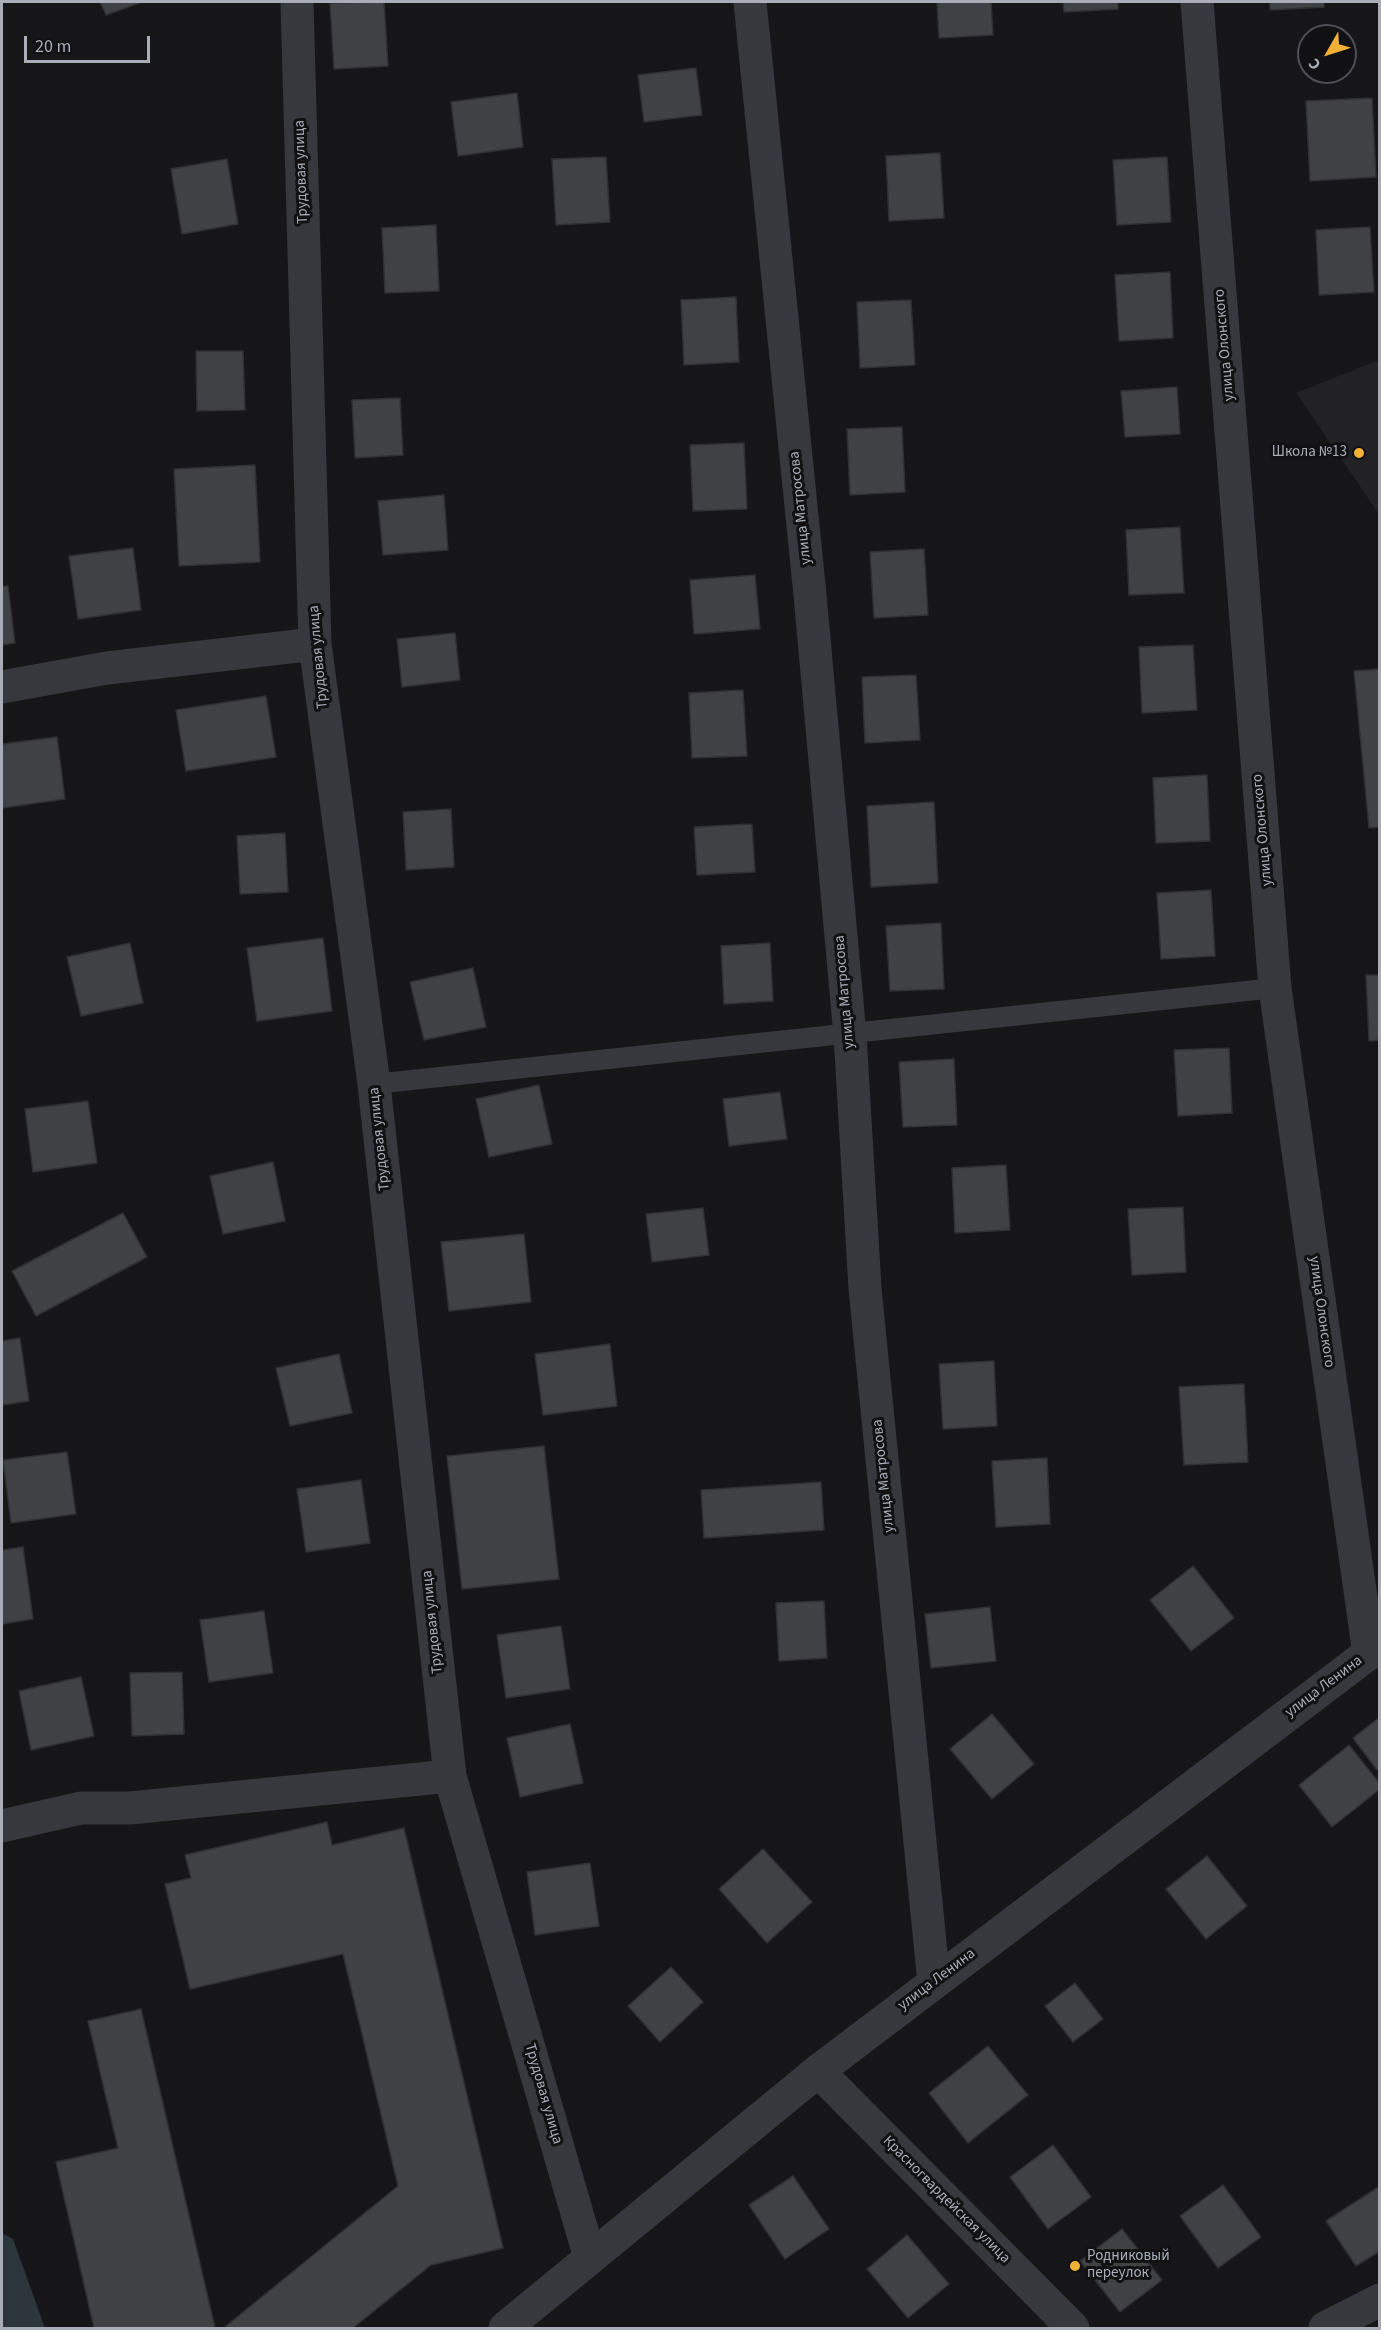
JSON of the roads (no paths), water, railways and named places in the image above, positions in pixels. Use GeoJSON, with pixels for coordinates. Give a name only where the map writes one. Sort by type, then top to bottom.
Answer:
{"type":"FeatureCollection","features":[{"type":"Feature","properties":{"kind":"street","name":"Трудовая улица"},"geometry":{"type":"LineString","coordinates":[[297,2],[315,644],[374,1084],[450,1776],[590,2258]]}},
{"type":"Feature","properties":{"kind":"street","name":"улица Матросова"},"geometry":{"type":"LineString","coordinates":[[750,2],[811,607],[850,1035],[867,1300],[934,1983]]}},
{"type":"Feature","properties":{"kind":"street","name":"улица Олонского"},"geometry":{"type":"LineString","coordinates":[[1197,2],[1275,988],[1374,1650]]}},
{"type":"Feature","properties":{"kind":"street"},"geometry":{"type":"LineString","coordinates":[[2,687],[107,668],[315,644]]}},
{"type":"Feature","properties":{"kind":"street","name":"улица Ленина"},"geometry":{"type":"LineString","coordinates":[[505,2328],[818,2071],[1374,1650]]}},
{"type":"Feature","properties":{"kind":"street"},"geometry":{"type":"LineString","coordinates":[[2,1826],[81,1808],[130,1808],[450,1776]]}},
{"type":"Feature","properties":{"kind":"street","name":"Красногвардейская улица"},"geometry":{"type":"LineString","coordinates":[[818,2071],[1073,2328]]}},
{"type":"Feature","properties":{"kind":"street"},"geometry":{"type":"LineString","coordinates":[[1325,2328],[1380,2300]]}},
{"type":"Feature","properties":{"kind":"lane"},"geometry":{"type":"LineString","coordinates":[[374,1084],[1275,988]]}},
{"type":"Feature","properties":{"kind":"place","name":"Школа №13"},"geometry":{"type":"Point","coordinates":[1359,453]}},
{"type":"Feature","properties":{"kind":"place","name":"Родниковый переулок"},"geometry":{"type":"Point","coordinates":[1075,2266]}}]}
